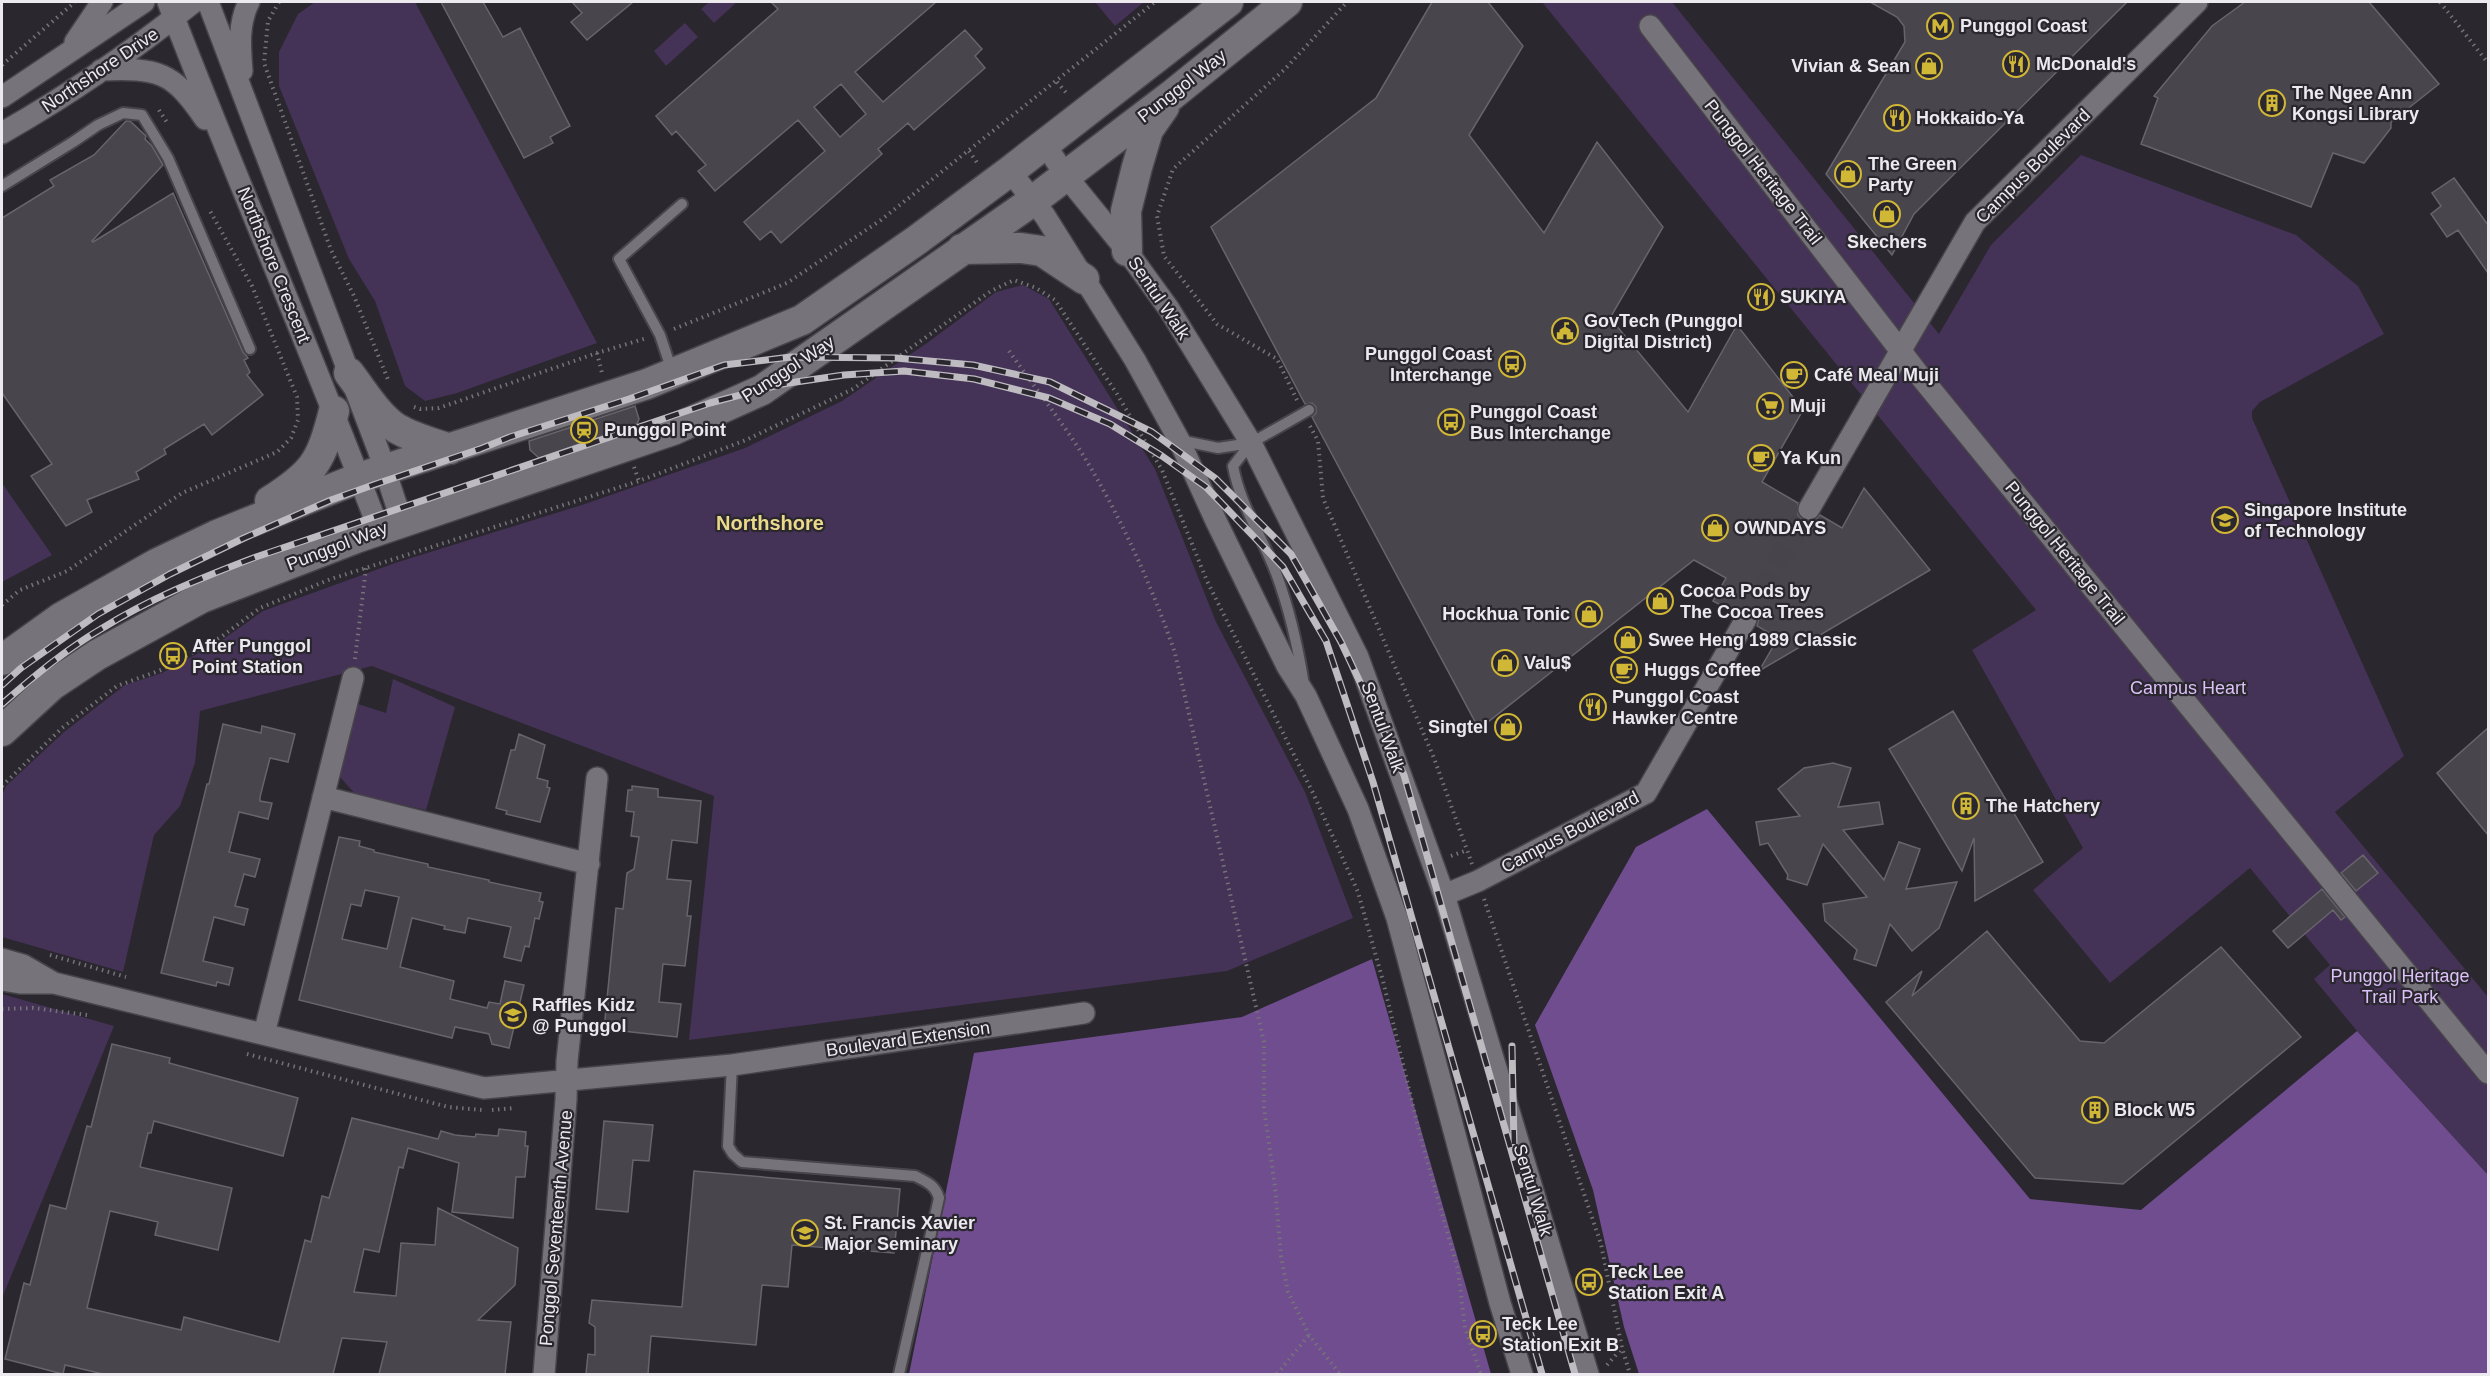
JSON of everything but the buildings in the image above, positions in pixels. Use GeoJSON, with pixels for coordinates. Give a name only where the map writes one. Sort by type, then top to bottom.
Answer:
{"type":"FeatureCollection","features":[{"type":"Feature","properties":{"kind":"main road","name":"Punggol Way"},"geometry":{"type":"LineString","coordinates":[[2,660],[62,616],[156,564],[217,535],[372,474],[673,374],[802,320],[917,240],[1010,171],[1228,2]]}},
{"type":"Feature","properties":{"kind":"main road","name":"Punggol Way"},"geometry":{"type":"LineString","coordinates":[[2,731],[52,686],[97,655],[201,598],[390,526],[673,430],[762,390],[1034,200],[1172,95],[1287,2]]}},
{"type":"Feature","properties":{"kind":"main road"},"geometry":{"type":"LineString","coordinates":[[1127,251],[1126,212],[1137,167],[1148,130],[1172,95]]}},
{"type":"Feature","properties":{"kind":"main road"},"geometry":{"type":"LineString","coordinates":[[962,249],[1021,248],[1042,251],[1084,279]]}},
{"type":"Feature","properties":{"kind":"main road"},"geometry":{"type":"LineString","coordinates":[[348,374],[382,415],[396,427],[424,441],[450,448]]}},
{"type":"Feature","properties":{"kind":"main road"},"geometry":{"type":"LineString","coordinates":[[217,535],[301,482],[319,459],[327,441],[334,411]]}},
{"type":"Feature","properties":{"kind":"street"},"geometry":{"type":"LineString","coordinates":[[65,55],[102,2]]}},
{"type":"Feature","properties":{"kind":"street","name":"Northshore Drive"},"geometry":{"type":"LineString","coordinates":[[2,96],[144,2]]}},
{"type":"Feature","properties":{"kind":"street","name":"Northshore Drive"},"geometry":{"type":"LineString","coordinates":[[2,133],[155,34],[172,10],[194,2]]}},
{"type":"Feature","properties":{"kind":"street","name":"Northshore Crescent"},"geometry":{"type":"LineString","coordinates":[[208,2],[348,374],[372,474],[390,526]]}},
{"type":"Feature","properties":{"kind":"street"},"geometry":{"type":"LineString","coordinates":[[243,90],[240,42],[244,12],[249,2]]}},
{"type":"Feature","properties":{"kind":"street","name":"Campus Boulevard"},"geometry":{"type":"LineString","coordinates":[[1809,509],[1975,222],[2197,2]]}},
{"type":"Feature","properties":{"kind":"street","name":"Northshore Crescent"},"geometry":{"type":"LineString","coordinates":[[172,10],[229,157],[334,411],[372,474]]}},
{"type":"Feature","properties":{"kind":"street","name":"Punggol Heritage Trail"},"geometry":{"type":"LineString","coordinates":[[1650,26],[1920,376],[2488,1073]]}},
{"type":"Feature","properties":{"kind":"street"},"geometry":{"type":"LineString","coordinates":[[100,70],[149,71],[175,82],[190,96],[229,157]]}},
{"type":"Feature","properties":{"kind":"street","name":"Sentul Walk"},"geometry":{"type":"LineString","coordinates":[[1044,143],[1066,176],[1127,251],[1169,309],[1251,443],[1358,657],[1444,895],[1588,1374]]}},
{"type":"Feature","properties":{"kind":"street"},"geometry":{"type":"LineString","coordinates":[[1010,171],[1034,200],[1135,360],[1179,440],[1287,666],[1306,696],[1358,809],[1397,918],[1500,1303],[1522,1374]]}},
{"type":"Feature","properties":{"kind":"street","name":"Campus Boulevard"},"geometry":{"type":"LineString","coordinates":[[1444,895],[1478,881],[1646,793],[1746,620]]}},
{"type":"Feature","properties":{"kind":"street"},"geometry":{"type":"LineString","coordinates":[[264,1034],[353,678]]}},
{"type":"Feature","properties":{"kind":"street","name":"Ponggol Seventeenth Avenue"},"geometry":{"type":"LineString","coordinates":[[544,1374],[567,1082],[597,778]]}},
{"type":"Feature","properties":{"kind":"street"},"geometry":{"type":"LineString","coordinates":[[323,797],[589,864]]}},
{"type":"Feature","properties":{"kind":"street","name":"Ponggol Seventeenth Avenue"},"geometry":{"type":"LineString","coordinates":[[2,959],[23,965],[54,983]]}},
{"type":"Feature","properties":{"kind":"street","name":"Ponggol Seventeenth Avenue"},"geometry":{"type":"LineString","coordinates":[[2,980],[20,984],[54,983],[484,1088],[732,1065]]}},
{"type":"Feature","properties":{"kind":"street","name":"Boulevard Extension"},"geometry":{"type":"LineString","coordinates":[[732,1065],[1084,1014]]}},
{"type":"Feature","properties":{"kind":"lane"},"geometry":{"type":"LineString","coordinates":[[2,186],[98,124],[123,113],[142,115],[168,158],[250,349]]}},
{"type":"Feature","properties":{"kind":"lane"},"geometry":{"type":"LineString","coordinates":[[673,374],[660,334],[619,259],[682,204]]}},
{"type":"Feature","properties":{"kind":"lane"},"geometry":{"type":"LineString","coordinates":[[1179,440],[1218,448],[1251,443],[1309,410]]}},
{"type":"Feature","properties":{"kind":"lane"},"geometry":{"type":"LineString","coordinates":[[1251,443],[1233,466],[1237,489],[1276,573],[1299,652],[1306,696]]}},
{"type":"Feature","properties":{"kind":"lane"},"geometry":{"type":"LineString","coordinates":[[732,1065],[728,1146],[742,1162],[915,1176],[936,1189],[939,1198],[899,1374]]}},
{"type":"Feature","properties":{"kind":"path"},"geometry":{"type":"LineString","coordinates":[[2,64],[75,2]]}},
{"type":"Feature","properties":{"kind":"path"},"geometry":{"type":"LineString","coordinates":[[279,2],[268,21],[264,63],[331,250],[354,296],[390,385]]}},
{"type":"Feature","properties":{"kind":"path"},"geometry":{"type":"LineString","coordinates":[[406,404],[420,409],[439,408],[597,353],[660,334],[787,283],[881,219],[1057,82],[1155,2]]}},
{"type":"Feature","properties":{"kind":"path"},"geometry":{"type":"LineString","coordinates":[[2440,2],[2488,63]]}},
{"type":"Feature","properties":{"kind":"path"},"geometry":{"type":"LineString","coordinates":[[157,108],[164,115],[172,131]]}},
{"type":"Feature","properties":{"kind":"path"},"geometry":{"type":"LineString","coordinates":[[2,605],[20,590],[67,571],[182,493],[277,452],[291,438],[298,420],[297,397],[252,286],[205,202]]}},
{"type":"Feature","properties":{"kind":"path"},"geometry":{"type":"LineString","coordinates":[[2,786],[62,728],[117,687],[161,670],[221,637],[260,608],[366,568],[639,481],[747,440],[853,389],[991,291],[1014,280],[1036,288],[1055,300],[1117,394],[1162,470],[1207,581],[1313,793],[1358,892],[1383,981],[1420,1135],[1458,1270],[1465,1328],[1481,1374]]}},
{"type":"Feature","properties":{"kind":"path"},"geometry":{"type":"LineString","coordinates":[[1009,351],[1082,453],[1111,505],[1153,591],[1175,653],[1264,1042],[1264,1108],[1281,1256],[1288,1292],[1309,1335],[1340,1374]]}},
{"type":"Feature","properties":{"kind":"path"},"geometry":{"type":"LineString","coordinates":[[597,353],[604,379]]}},
{"type":"Feature","properties":{"kind":"path"},"geometry":{"type":"LineString","coordinates":[[634,467],[639,481]]}},
{"type":"Feature","properties":{"kind":"path"},"geometry":{"type":"LineString","coordinates":[[353,678],[366,568]]}},
{"type":"Feature","properties":{"kind":"path"},"geometry":{"type":"LineString","coordinates":[[1478,881],[1601,1244],[1622,1348],[1630,1374]]}},
{"type":"Feature","properties":{"kind":"path"},"geometry":{"type":"LineString","coordinates":[[46,954],[135,979]]}},
{"type":"Feature","properties":{"kind":"path"},"geometry":{"type":"LineString","coordinates":[[1276,1374],[1309,1335]]}},
{"type":"Feature","properties":{"kind":"path"},"geometry":{"type":"LineString","coordinates":[[1609,1374],[1606,1364],[1622,1348]]}},
{"type":"Feature","properties":{"kind":"green space"},"geometry":{"type":"Polygon","coordinates":[[[315,2],[415,2],[597,343],[457,393],[425,401],[405,386],[375,301],[349,259],[279,86],[279,52],[298,14],[315,2]]]}},
{"type":"Feature","properties":{"kind":"green space"},"geometry":{"type":"Polygon","coordinates":[[[709,2],[737,2],[714,23],[701,9],[709,2]]]}},
{"type":"Feature","properties":{"kind":"green space"},"geometry":{"type":"Polygon","coordinates":[[[1095,2],[1144,2],[1115,26],[1095,2]]]}},
{"type":"Feature","properties":{"kind":"green space","name":"Campus Heart"},"geometry":{"type":"Polygon","coordinates":[[[1542,2],[1672,2],[1939,334],[1991,245],[2081,155],[2296,235],[2358,286],[2384,334],[2260,402],[2252,411],[2252,418],[2404,756],[2335,812],[2488,997],[2488,1175],[2357,1031],[2314,979],[2330,965],[2250,868],[2110,983],[2033,890],[2083,848],[1972,650],[2036,610],[1542,2]]]}},
{"type":"Feature","properties":{"kind":"green space"},"geometry":{"type":"Polygon","coordinates":[[[685,23],[698,37],[666,66],[654,51],[685,23]]]}},
{"type":"Feature","properties":{"kind":"green space"},"geometry":{"type":"Polygon","coordinates":[[[1023,285],[1049,299],[1155,469],[1216,622],[1305,792],[1353,918],[1227,971],[689,1040],[714,796],[372,666],[200,711],[195,763],[180,806],[154,835],[123,972],[2,937],[2,795],[6,786],[64,732],[125,685],[162,673],[222,640],[263,611],[395,563],[585,504],[745,448],[842,401],[996,292],[1023,285]]]}},
{"type":"Feature","properties":{"kind":"green space"},"geometry":{"type":"Polygon","coordinates":[[[2,483],[52,555],[2,582],[2,483]]]}},
{"type":"Feature","properties":{"kind":"green space"},"geometry":{"type":"Polygon","coordinates":[[[393,679],[455,707],[426,810],[355,794],[340,777],[358,704],[386,713],[393,679]]]}},
{"type":"Feature","properties":{"kind":"green space"},"geometry":{"type":"Polygon","coordinates":[[[2,994],[114,1026],[2,1298],[2,994]]]}},
{"type":"Feature","properties":{"kind":"shaded area"},"geometry":{"type":"Polygon","coordinates":[[[1707,809],[2030,1199],[2141,1210],[2357,1031],[2488,1175],[2488,1374],[1639,1374],[1624,1327],[1593,1190],[1535,1025],[1636,847],[1707,809]]]}},
{"type":"Feature","properties":{"kind":"shaded area"},"geometry":{"type":"Polygon","coordinates":[[[1372,959],[1491,1374],[909,1374],[974,1053],[1242,1017],[1372,959]]]}},
{"type":"Feature","properties":{"kind":"tunnel"},"geometry":{"type":"LineString","coordinates":[[1746,619],[1809,509]]}},
{"type":"Feature","properties":{"kind":"railway"},"geometry":{"type":"LineString","coordinates":[[2,685],[21,668],[98,614],[170,574],[244,538],[331,500],[724,365],[791,357],[896,358],[973,365],[1050,382],[1152,432],[1215,478],[1291,554],[1341,642],[1404,775],[1575,1374]]}},
{"type":"Feature","properties":{"kind":"railway"},"geometry":{"type":"LineString","coordinates":[[2,704],[50,664],[88,637],[138,608],[216,572],[710,403],[782,384],[844,375],[904,371],[974,379],[1049,398],[1110,424],[1206,487],[1283,567],[1326,641],[1373,782],[1542,1374]]}},
{"type":"Feature","properties":{"kind":"railway"},"geometry":{"type":"LineString","coordinates":[[1512,1046],[1514,1145]]}},
{"type":"Feature","properties":{"kind":"place","name":"Punggol Coast"},"geometry":{"type":"Point","coordinates":[1940,26]}},
{"type":"Feature","properties":{"kind":"place","name":"McDonald's"},"geometry":{"type":"Point","coordinates":[2016,64]}},
{"type":"Feature","properties":{"kind":"place","name":"Vivian & Sean"},"geometry":{"type":"Point","coordinates":[1929,66]}},
{"type":"Feature","properties":{"kind":"place","name":"The Ngee Ann Kongsi Library"},"geometry":{"type":"Point","coordinates":[2272,103]}},
{"type":"Feature","properties":{"kind":"place","name":"Hokkaido-Ya"},"geometry":{"type":"Point","coordinates":[1897,118]}},
{"type":"Feature","properties":{"kind":"place","name":"The Green Party"},"geometry":{"type":"Point","coordinates":[1848,174]}},
{"type":"Feature","properties":{"kind":"place","name":"Skechers"},"geometry":{"type":"Point","coordinates":[1887,214]}},
{"type":"Feature","properties":{"kind":"place","name":"SUKIYA"},"geometry":{"type":"Point","coordinates":[1761,297]}},
{"type":"Feature","properties":{"kind":"place","name":"GovTech (Punggol Digital District)"},"geometry":{"type":"Point","coordinates":[1565,331]}},
{"type":"Feature","properties":{"kind":"place","name":"Punggol Coast Interchange"},"geometry":{"type":"Point","coordinates":[1512,364]}},
{"type":"Feature","properties":{"kind":"place","name":"Café Meal Muji"},"geometry":{"type":"Point","coordinates":[1794,375]}},
{"type":"Feature","properties":{"kind":"place","name":"Muji"},"geometry":{"type":"Point","coordinates":[1770,406]}},
{"type":"Feature","properties":{"kind":"place","name":"Punggol Coast Bus Interchange"},"geometry":{"type":"Point","coordinates":[1451,422]}},
{"type":"Feature","properties":{"kind":"place","name":"Punggol Point"},"geometry":{"type":"Point","coordinates":[584,430]}},
{"type":"Feature","properties":{"kind":"place","name":"Ya Kun"},"geometry":{"type":"Point","coordinates":[1761,458]}},
{"type":"Feature","properties":{"kind":"place","name":"Singapore Institute of Technology"},"geometry":{"type":"Point","coordinates":[2225,520]}},
{"type":"Feature","properties":{"kind":"place","name":"OWNDAYS"},"geometry":{"type":"Point","coordinates":[1715,528]}},
{"type":"Feature","properties":{"kind":"place","name":"Cocoa Pods by The Cocoa Trees"},"geometry":{"type":"Point","coordinates":[1660,601]}},
{"type":"Feature","properties":{"kind":"place","name":"Hockhua Tonic"},"geometry":{"type":"Point","coordinates":[1589,614]}},
{"type":"Feature","properties":{"kind":"place","name":"Swee Heng 1989 Classic"},"geometry":{"type":"Point","coordinates":[1628,640]}},
{"type":"Feature","properties":{"kind":"place","name":"After Punggol Point Station"},"geometry":{"type":"Point","coordinates":[173,656]}},
{"type":"Feature","properties":{"kind":"place","name":"Valu$"},"geometry":{"type":"Point","coordinates":[1505,663]}},
{"type":"Feature","properties":{"kind":"place","name":"Huggs Coffee"},"geometry":{"type":"Point","coordinates":[1624,670]}},
{"type":"Feature","properties":{"kind":"place","name":"Punggol Coast Hawker Centre"},"geometry":{"type":"Point","coordinates":[1593,707]}},
{"type":"Feature","properties":{"kind":"place","name":"Singtel"},"geometry":{"type":"Point","coordinates":[1508,727]}},
{"type":"Feature","properties":{"kind":"place","name":"The Hatchery"},"geometry":{"type":"Point","coordinates":[1966,806]}},
{"type":"Feature","properties":{"kind":"place","name":"Raffles Kidz @ Punggol"},"geometry":{"type":"Point","coordinates":[513,1015]}},
{"type":"Feature","properties":{"kind":"place","name":"Block W5"},"geometry":{"type":"Point","coordinates":[2095,1110]}},
{"type":"Feature","properties":{"kind":"place","name":"St. Francis Xavier Major Seminary"},"geometry":{"type":"Point","coordinates":[805,1233]}},
{"type":"Feature","properties":{"kind":"place","name":"Teck Lee Station Exit A"},"geometry":{"type":"Point","coordinates":[1589,1282]}},
{"type":"Feature","properties":{"kind":"place","name":"Teck Lee Station Exit B"},"geometry":{"type":"Point","coordinates":[1483,1334]}},
{"type":"Feature","properties":{"kind":"district","name":"Northshore"},"geometry":{"type":"Point","coordinates":[770,523]}},
{"type":"Feature","properties":{"kind":"park label","name":"Punggol Heritage Trail Park"},"geometry":{"type":"Point","coordinates":[2400,986]}}]}
